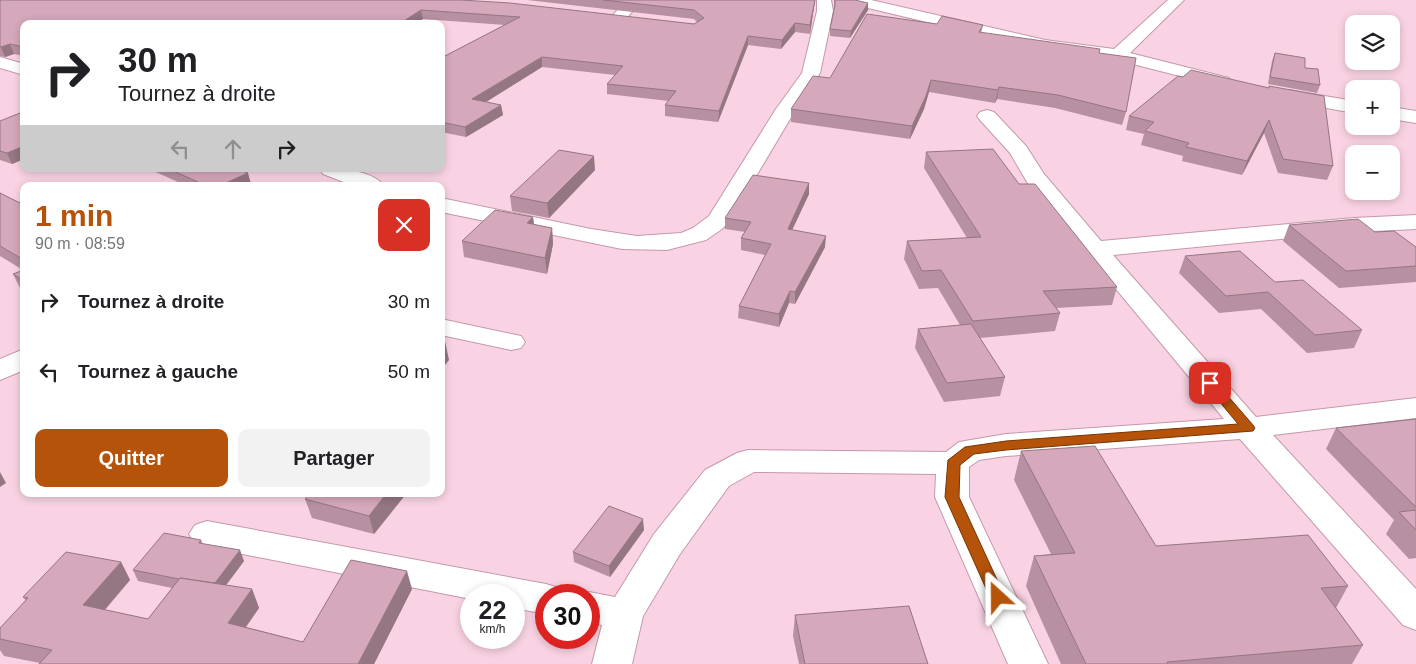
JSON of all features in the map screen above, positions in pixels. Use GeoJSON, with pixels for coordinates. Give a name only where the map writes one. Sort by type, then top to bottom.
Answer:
{"type":"FeatureCollection","features":[{"type":"Feature","properties":{"kind":"street"},"geometry":{"type":"LineString","coordinates":[[619,17],[635,0]]}},
{"type":"Feature","properties":{"kind":"street"},"geometry":{"type":"LineString","coordinates":[[445,206],[480,215],[623,242],[654,244],[683,240],[705,232],[718,220],[786,109],[811,73],[824,11],[824,0]]}},
{"type":"Feature","properties":{"kind":"street"},"geometry":{"type":"LineString","coordinates":[[851,0],[1045,45],[1118,55],[1243,87]]}},
{"type":"Feature","properties":{"kind":"street"},"geometry":{"type":"LineString","coordinates":[[1118,55],[1177,0]]}},
{"type":"Feature","properties":{"kind":"street"},"geometry":{"type":"LineString","coordinates":[[599,15],[638,20]]}},
{"type":"Feature","properties":{"kind":"street"},"geometry":{"type":"LineString","coordinates":[[0,62],[20,69]]}},
{"type":"Feature","properties":{"kind":"street"},"geometry":{"type":"LineString","coordinates":[[1272,93],[1345,105]]}},
{"type":"Feature","properties":{"kind":"street"},"geometry":{"type":"LineString","coordinates":[[1400,114],[1416,117]]}},
{"type":"Feature","properties":{"kind":"street"},"geometry":{"type":"LineString","coordinates":[[987,116],[1019,150],[1035,177],[1248,428],[1416,614]]}},
{"type":"Feature","properties":{"kind":"street"},"geometry":{"type":"LineString","coordinates":[[337,172],[357,182]]}},
{"type":"Feature","properties":{"kind":"street"},"geometry":{"type":"LineString","coordinates":[[1095,249],[1354,225],[1416,222]]}},
{"type":"Feature","properties":{"kind":"street"},"geometry":{"type":"LineString","coordinates":[[445,328],[511,342]]}},
{"type":"Feature","properties":{"kind":"street"},"geometry":{"type":"LineString","coordinates":[[612,664],[624,614],[667,544],[717,478],[748,461],[953,463],[970,450],[1006,445],[1248,428],[1416,408]]}},
{"type":"Feature","properties":{"kind":"street"},"geometry":{"type":"LineString","coordinates":[[953,463],[952,497],[1028,664]]}},
{"type":"Feature","properties":{"kind":"street"},"geometry":{"type":"LineString","coordinates":[[207,534],[535,597]]}},
{"type":"Feature","properties":{"kind":"street"},"geometry":{"type":"LineString","coordinates":[[600,609],[624,614]]}},
{"type":"Feature","properties":{"kind":"building"},"geometry":{"type":"Polygon","coordinates":[[[0,0],[461,0],[510,3],[694,24],[704,18],[694,10],[603,0],[815,0],[810,25],[795,23],[782,40],[748,36],[719,111],[665,105],[676,91],[607,84],[623,66],[542,57],[472,99],[501,105],[465,127],[445,123],[445,56],[520,17],[421,10],[405,20],[20,20],[20,46],[10,44],[0,47],[0,0]]]}},
{"type":"Feature","properties":{"kind":"building"},"geometry":{"type":"Polygon","coordinates":[[[835,0],[855,0],[868,3],[851,31],[830,29],[835,0]]]}},
{"type":"Feature","properties":{"kind":"building"},"geometry":{"type":"Polygon","coordinates":[[[867,14],[937,24],[942,16],[983,25],[979,32],[1100,49],[1099,53],[1136,58],[1126,112],[1058,95],[999,87],[998,90],[931,80],[912,126],[791,109],[813,76],[830,78],[867,14]]]}},
{"type":"Feature","properties":{"kind":"building"},"geometry":{"type":"Polygon","coordinates":[[[1275,53],[1305,58],[1305,68],[1318,69],[1320,85],[1270,77],[1275,53]]]}},
{"type":"Feature","properties":{"kind":"building"},"geometry":{"type":"Polygon","coordinates":[[[1191,70],[1269,88],[1269,86],[1324,96],[1333,166],[1283,159],[1269,120],[1247,161],[1186,147],[1189,143],[1145,131],[1154,122],[1129,116],[1178,76],[1183,77],[1191,70]]]}},
{"type":"Feature","properties":{"kind":"building"},"geometry":{"type":"Polygon","coordinates":[[[20,113],[20,148],[7,153],[0,151],[0,121],[20,113]]]}},
{"type":"Feature","properties":{"kind":"building"},"geometry":{"type":"Polygon","coordinates":[[[993,149],[1019,184],[1035,184],[1117,287],[1043,291],[1060,313],[973,321],[941,270],[922,271],[907,241],[981,237],[926,152],[993,149]]]}},
{"type":"Feature","properties":{"kind":"building"},"geometry":{"type":"Polygon","coordinates":[[[559,150],[594,156],[547,203],[510,196],[559,150]]]}},
{"type":"Feature","properties":{"kind":"building"},"geometry":{"type":"Polygon","coordinates":[[[176,172],[248,173],[228,182],[198,182],[176,172]]]}},
{"type":"Feature","properties":{"kind":"building"},"geometry":{"type":"Polygon","coordinates":[[[753,175],[809,183],[788,229],[826,236],[795,292],[790,291],[779,314],[739,306],[771,244],[741,238],[751,222],[725,218],[753,175]]]}},
{"type":"Feature","properties":{"kind":"building"},"geometry":{"type":"Polygon","coordinates":[[[0,193],[20,203],[20,258],[0,246],[0,193]]]}},
{"type":"Feature","properties":{"kind":"building"},"geometry":{"type":"Polygon","coordinates":[[[495,210],[533,217],[527,223],[552,228],[545,258],[462,241],[495,210]]]}},
{"type":"Feature","properties":{"kind":"building"},"geometry":{"type":"Polygon","coordinates":[[[1358,219],[1375,232],[1394,231],[1416,247],[1416,266],[1346,271],[1289,225],[1358,219]]]}},
{"type":"Feature","properties":{"kind":"building"},"geometry":{"type":"Polygon","coordinates":[[[1240,251],[1275,282],[1303,280],[1362,330],[1315,335],[1268,292],[1226,296],[1185,256],[1240,251]]]}},
{"type":"Feature","properties":{"kind":"building"},"geometry":{"type":"Polygon","coordinates":[[[20,271],[20,278],[13,274],[20,271]]]}},
{"type":"Feature","properties":{"kind":"building"},"geometry":{"type":"Polygon","coordinates":[[[971,324],[1005,377],[947,383],[918,329],[971,324]]]}},
{"type":"Feature","properties":{"kind":"building"},"geometry":{"type":"Polygon","coordinates":[[[1416,419],[1416,507],[1336,428],[1416,419]]]}},
{"type":"Feature","properties":{"kind":"building"},"geometry":{"type":"Polygon","coordinates":[[[1095,446],[1156,546],[1308,535],[1348,586],[1321,588],[1363,645],[1167,662],[1168,664],[1086,664],[1034,556],[1075,553],[1021,451],[1095,446]]]}},
{"type":"Feature","properties":{"kind":"building"},"geometry":{"type":"Polygon","coordinates":[[[307,497],[384,497],[369,516],[305,499],[307,497]]]}},
{"type":"Feature","properties":{"kind":"building"},"geometry":{"type":"Polygon","coordinates":[[[609,506],[643,519],[609,566],[573,552],[609,506]]]}},
{"type":"Feature","properties":{"kind":"building"},"geometry":{"type":"Polygon","coordinates":[[[1416,510],[1416,530],[1399,512],[1416,510]]]}},
{"type":"Feature","properties":{"kind":"building"},"geometry":{"type":"Polygon","coordinates":[[[164,533],[201,540],[199,543],[240,550],[215,583],[179,579],[133,570],[164,533]]]}},
{"type":"Feature","properties":{"kind":"building"},"geometry":{"type":"Polygon","coordinates":[[[66,552],[121,562],[83,605],[148,619],[180,578],[252,589],[228,623],[303,642],[351,560],[407,571],[358,664],[39,664],[52,650],[0,639],[0,628],[28,598],[23,597],[66,552]]]}},
{"type":"Feature","properties":{"kind":"building"},"geometry":{"type":"Polygon","coordinates":[[[909,606],[928,664],[805,664],[795,615],[909,606]]]}},
{"type":"Feature","properties":{"kind":"route"},"geometry":{"type":"LineString","coordinates":[[998,597],[952,497],[953,463],[970,450],[1006,445],[1248,428],[1210,383]]}}]}
